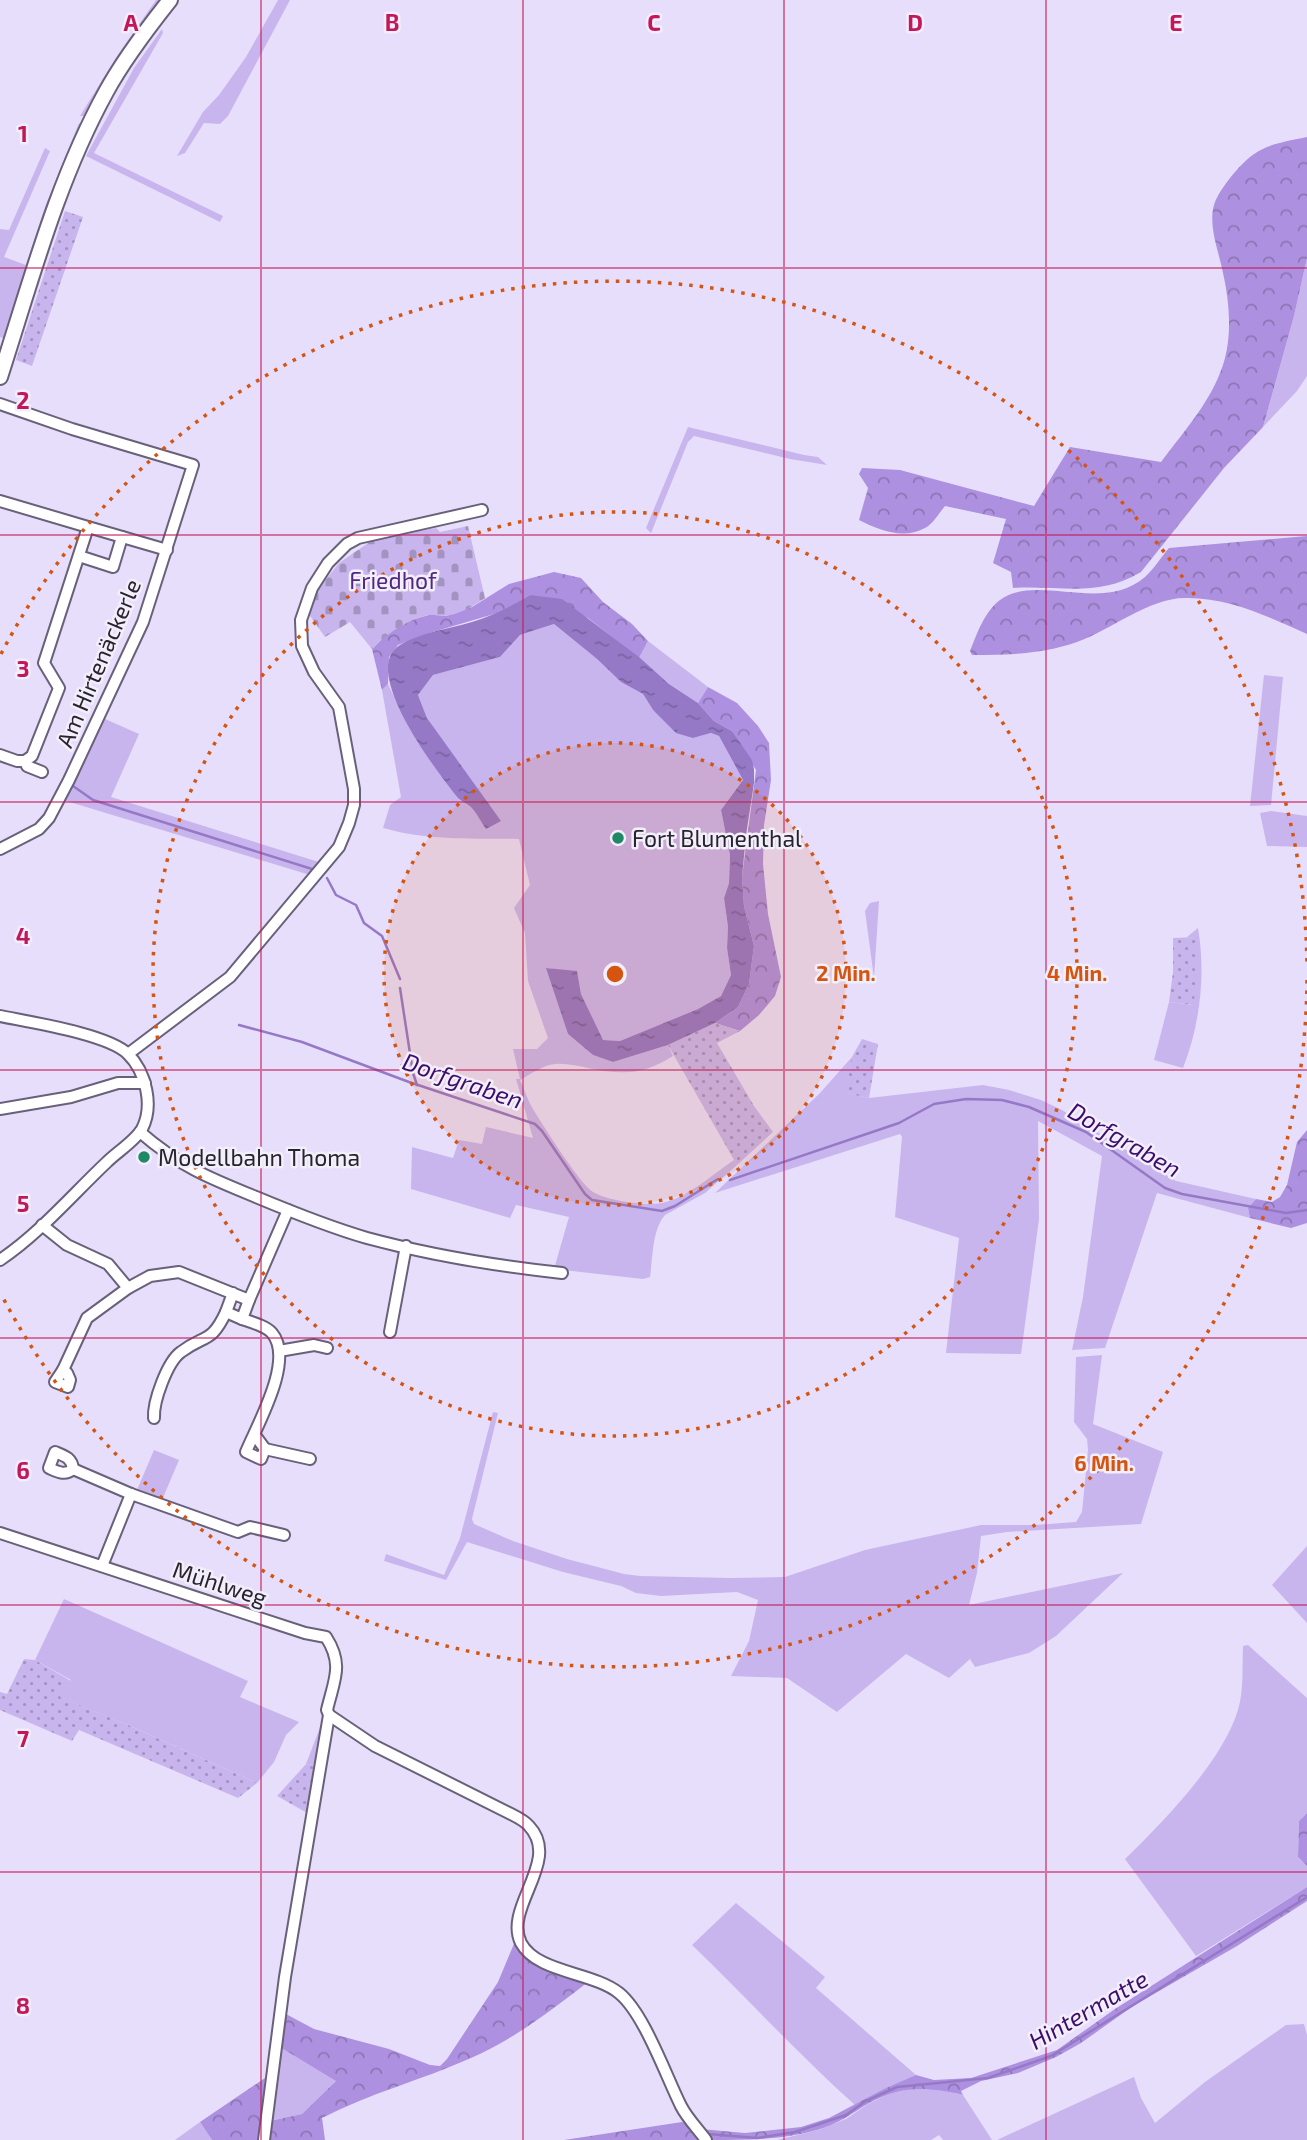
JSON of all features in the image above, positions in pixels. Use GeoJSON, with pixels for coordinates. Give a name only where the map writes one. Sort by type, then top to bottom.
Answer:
{"type":"FeatureCollection","features":[{"type":"Feature","properties":{"kind":"street"},"geometry":{"type":"LineString","coordinates":[[0,377],[58,199],[78,150],[107,91],[139,40],[170,0]]}},
{"type":"Feature","properties":{"kind":"street","name":"Am Hirtenäckerle"},"geometry":{"type":"LineString","coordinates":[[0,404],[72,429],[193,465],[143,622],[49,818],[39,830],[0,849]]}},
{"type":"Feature","properties":{"kind":"street"},"geometry":{"type":"LineString","coordinates":[[0,501],[167,550]]}},
{"type":"Feature","properties":{"kind":"street"},"geometry":{"type":"LineString","coordinates":[[128,1054],[230,977],[338,847],[349,822],[354,805],[354,789],[339,707],[314,672],[302,646],[303,610],[317,577],[336,554],[358,538],[482,510]]}},
{"type":"Feature","properties":{"kind":"street"},"geometry":{"type":"LineString","coordinates":[[0,755],[17,761],[32,757],[59,688],[44,663],[88,527]]}},
{"type":"Feature","properties":{"kind":"street"},"geometry":{"type":"LineString","coordinates":[[79,556],[113,567],[122,537]]}},
{"type":"Feature","properties":{"kind":"street"},"geometry":{"type":"LineString","coordinates":[[25,761],[27,766],[42,772]]}},
{"type":"Feature","properties":{"kind":"street"},"geometry":{"type":"LineString","coordinates":[[0,1016],[68,1031],[111,1044],[128,1054],[145,1083],[148,1109],[140,1132],[0,1260]]}},
{"type":"Feature","properties":{"kind":"street"},"geometry":{"type":"LineString","coordinates":[[0,1109],[80,1095],[118,1083],[145,1083]]}},
{"type":"Feature","properties":{"kind":"street"},"geometry":{"type":"LineString","coordinates":[[140,1132],[177,1162],[288,1210],[366,1237],[517,1268],[562,1273]]}},
{"type":"Feature","properties":{"kind":"street"},"geometry":{"type":"LineString","coordinates":[[242,1318],[288,1210]]}},
{"type":"Feature","properties":{"kind":"street"},"geometry":{"type":"LineString","coordinates":[[41,1225],[66,1245],[108,1264],[128,1288]]}},
{"type":"Feature","properties":{"kind":"street"},"geometry":{"type":"LineString","coordinates":[[390,1332],[406,1246]]}},
{"type":"Feature","properties":{"kind":"street"},"geometry":{"type":"LineString","coordinates":[[63,1370],[87,1318],[128,1288],[160,1273],[180,1272],[250,1300]]}},
{"type":"Feature","properties":{"kind":"street"},"geometry":{"type":"LineString","coordinates":[[154,1418],[153,1406],[173,1360],[184,1350],[217,1331],[233,1293]]}},
{"type":"Feature","properties":{"kind":"street"},"geometry":{"type":"LineString","coordinates":[[226,1312],[269,1330],[279,1351],[276,1379],[246,1452],[261,1459],[265,1449]]}},
{"type":"Feature","properties":{"kind":"street"},"geometry":{"type":"LineString","coordinates":[[279,1351],[314,1345],[327,1348]]}},
{"type":"Feature","properties":{"kind":"street"},"geometry":{"type":"LineString","coordinates":[[254,1434],[265,1449],[310,1459]]}},
{"type":"Feature","properties":{"kind":"street"},"geometry":{"type":"LineString","coordinates":[[73,1469],[131,1494],[238,1532],[250,1527],[284,1535]]}},
{"type":"Feature","properties":{"kind":"street"},"geometry":{"type":"LineString","coordinates":[[102,1566],[131,1494]]}},
{"type":"Feature","properties":{"kind":"street","name":"Mühlweg"},"geometry":{"type":"LineString","coordinates":[[0,1533],[305,1633],[327,1637],[337,1658],[327,1710],[329,1715]]}},
{"type":"Feature","properties":{"kind":"street"},"geometry":{"type":"LineString","coordinates":[[264,2140],[285,1978],[329,1715],[375,1746],[511,1814],[529,1826],[539,1843],[539,1861],[517,1930],[520,1942],[527,1951],[544,1963],[592,1978],[620,1994],[655,2049],[682,2109],[706,2140]]}},
{"type":"Feature","properties":{"kind":"green space"},"geometry":{"type":"Polygon","coordinates":[[[156,0],[164,0],[88,116],[80,116],[117,56],[156,0]]]}},
{"type":"Feature","properties":{"kind":"green space"},"geometry":{"type":"Polygon","coordinates":[[[278,0],[290,0],[228,116],[220,124],[204,123],[185,153],[177,156],[203,112],[219,95],[246,57],[278,0]]]}},
{"type":"Feature","properties":{"kind":"green space"},"geometry":{"type":"Polygon","coordinates":[[[162,29],[163,33],[94,153],[223,216],[220,222],[86,156],[134,68],[162,29]]]}},
{"type":"Feature","properties":{"kind":"green space"},"geometry":{"type":"Polygon","coordinates":[[[79,123],[83,127],[8,340],[0,337],[0,229],[9,230],[45,148],[50,151],[4,257],[26,265],[45,207],[79,123]]]}},
{"type":"Feature","properties":{"kind":"green space"},"geometry":{"type":"Polygon","coordinates":[[[1307,137],[1307,258],[1263,427],[1224,468],[1141,572],[1125,580],[1094,588],[1013,588],[1011,572],[993,563],[1006,519],[945,506],[933,521],[917,532],[883,530],[859,520],[868,488],[859,474],[862,468],[900,470],[1034,506],[1070,447],[1161,462],[1207,400],[1225,358],[1229,327],[1228,304],[1212,222],[1217,198],[1239,167],[1256,153],[1272,145],[1307,137]]]}},
{"type":"Feature","properties":{"kind":"green space"},"geometry":{"type":"Polygon","coordinates":[[[65,211],[83,217],[32,366],[16,360],[65,211]]]}},
{"type":"Feature","properties":{"kind":"green space"},"geometry":{"type":"Polygon","coordinates":[[[1307,258],[1307,376],[1297,391],[1263,427],[1294,316],[1307,258]]]}},
{"type":"Feature","properties":{"kind":"green space"},"geometry":{"type":"Polygon","coordinates":[[[688,427],[818,457],[827,465],[694,436],[688,442],[651,533],[646,528],[688,427]]]}},
{"type":"Feature","properties":{"kind":"green space","name":"Friedhof"},"geometry":{"type":"Polygon","coordinates":[[[468,526],[485,598],[471,607],[444,616],[428,615],[404,624],[372,649],[350,622],[325,637],[308,613],[316,592],[339,563],[374,539],[436,528],[440,532],[468,526]]]}},
{"type":"Feature","properties":{"kind":"green space"},"geometry":{"type":"Polygon","coordinates":[[[1307,536],[1307,634],[1232,604],[1185,598],[1158,603],[1090,637],[1064,646],[1012,654],[972,655],[970,651],[994,605],[1015,593],[1032,590],[1109,592],[1128,588],[1145,577],[1169,548],[1307,536]]]}},
{"type":"Feature","properties":{"kind":"green space"},"geometry":{"type":"Polygon","coordinates":[[[554,572],[581,578],[603,602],[632,624],[648,641],[639,658],[588,618],[530,595],[501,612],[398,645],[389,657],[388,684],[382,690],[372,649],[388,633],[408,621],[432,614],[446,616],[472,607],[509,584],[554,572]]]}},
{"type":"Feature","properties":{"kind":"green space"},"geometry":{"type":"Polygon","coordinates":[[[554,624],[621,682],[643,694],[653,710],[693,738],[711,733],[719,736],[743,780],[721,810],[730,855],[729,883],[724,898],[731,975],[721,996],[698,1009],[620,1041],[602,1040],[581,994],[577,972],[547,968],[568,1034],[593,1055],[613,1062],[668,1045],[673,1056],[652,1067],[632,1072],[555,1064],[520,1080],[534,1110],[563,1156],[587,1187],[600,1195],[639,1203],[666,1202],[693,1189],[734,1160],[737,1165],[705,1193],[665,1215],[655,1236],[650,1277],[643,1279],[554,1269],[569,1217],[516,1205],[510,1218],[411,1189],[412,1147],[453,1158],[459,1140],[482,1144],[486,1127],[533,1138],[516,1079],[520,1079],[513,1049],[537,1049],[548,1038],[528,981],[525,933],[514,908],[530,885],[519,839],[434,837],[383,828],[390,805],[401,797],[382,690],[388,684],[421,745],[461,801],[453,757],[427,718],[418,695],[433,675],[500,657],[520,635],[554,624]]]}},
{"type":"Feature","properties":{"kind":"green space"},"geometry":{"type":"Polygon","coordinates":[[[648,641],[708,687],[698,703],[669,684],[639,658],[648,641]]]}},
{"type":"Feature","properties":{"kind":"green space"},"geometry":{"type":"Polygon","coordinates":[[[1264,675],[1283,677],[1271,805],[1250,806],[1264,675]]]}},
{"type":"Feature","properties":{"kind":"green space"},"geometry":{"type":"Polygon","coordinates":[[[708,687],[737,703],[769,743],[771,780],[764,825],[763,864],[768,914],[781,977],[775,996],[759,1015],[740,1031],[715,1023],[738,1007],[749,984],[754,946],[744,906],[742,877],[756,770],[732,731],[714,721],[698,703],[708,687]]]}},
{"type":"Feature","properties":{"kind":"green space"},"geometry":{"type":"Polygon","coordinates":[[[103,718],[139,734],[111,797],[322,863],[310,875],[63,800],[103,718]]]}},
{"type":"Feature","properties":{"kind":"green space"},"geometry":{"type":"Polygon","coordinates":[[[1271,811],[1307,816],[1307,847],[1267,846],[1260,813],[1271,811]]]}},
{"type":"Feature","properties":{"kind":"green space"},"geometry":{"type":"Polygon","coordinates":[[[879,901],[874,978],[865,911],[870,903],[879,901]]]}},
{"type":"Feature","properties":{"kind":"green space"},"geometry":{"type":"Polygon","coordinates":[[[1198,928],[1200,999],[1194,1034],[1183,1068],[1154,1060],[1169,1002],[1193,1005],[1195,937],[1187,937],[1198,928]]]}},
{"type":"Feature","properties":{"kind":"green space"},"geometry":{"type":"Polygon","coordinates":[[[1195,937],[1194,1005],[1169,1002],[1173,972],[1173,938],[1195,937]]]}},
{"type":"Feature","properties":{"kind":"green space"},"geometry":{"type":"Polygon","coordinates":[[[715,1023],[740,1031],[717,1043],[754,1106],[773,1132],[737,1165],[668,1045],[715,1023]]]}},
{"type":"Feature","properties":{"kind":"green space"},"geometry":{"type":"Polygon","coordinates":[[[862,1039],[878,1044],[869,1098],[845,1093],[852,1057],[862,1039]]]}},
{"type":"Feature","properties":{"kind":"green space"},"geometry":{"type":"Polygon","coordinates":[[[852,1057],[846,1093],[869,1098],[983,1085],[1009,1090],[1062,1110],[1176,1181],[1256,1199],[1248,1208],[1250,1218],[1157,1193],[1105,1348],[1072,1350],[1083,1297],[1102,1156],[1038,1121],[1039,1219],[1021,1354],[946,1353],[959,1238],[895,1217],[902,1137],[900,1134],[715,1193],[820,1093],[852,1057]]]}},
{"type":"Feature","properties":{"kind":"green space"},"geometry":{"type":"Polygon","coordinates":[[[1307,1130],[1307,1223],[1291,1228],[1250,1218],[1248,1208],[1256,1199],[1272,1202],[1280,1197],[1287,1185],[1297,1142],[1307,1130]]]}},
{"type":"Feature","properties":{"kind":"green space"},"geometry":{"type":"Polygon","coordinates":[[[1102,1355],[1093,1424],[1163,1452],[1141,1524],[981,1536],[977,1573],[969,1605],[1123,1573],[1056,1636],[1029,1653],[975,1667],[970,1659],[949,1678],[906,1654],[837,1712],[787,1678],[731,1676],[749,1641],[758,1600],[737,1592],[661,1596],[636,1593],[621,1586],[563,1572],[467,1542],[446,1580],[384,1561],[386,1554],[444,1575],[460,1538],[493,1412],[498,1413],[472,1519],[474,1524],[513,1541],[567,1559],[624,1574],[785,1577],[865,1550],[981,1525],[1076,1522],[1082,1512],[1088,1450],[1087,1439],[1074,1422],[1076,1357],[1102,1355]]]}},
{"type":"Feature","properties":{"kind":"green space"},"geometry":{"type":"Polygon","coordinates":[[[154,1450],[179,1460],[162,1500],[137,1490],[154,1450]]]}},
{"type":"Feature","properties":{"kind":"green space"},"geometry":{"type":"Polygon","coordinates":[[[1307,1546],[1307,1623],[1272,1585],[1307,1546]]]}},
{"type":"Feature","properties":{"kind":"green space"},"geometry":{"type":"Polygon","coordinates":[[[64,1599],[248,1681],[240,1697],[299,1722],[286,1735],[274,1762],[257,1783],[59,1697],[71,1680],[35,1660],[64,1599]]]}},
{"type":"Feature","properties":{"kind":"green space"},"geometry":{"type":"Polygon","coordinates":[[[1248,1645],[1307,1698],[1307,1813],[1299,1821],[1298,1857],[1307,1866],[1307,1887],[1196,1956],[1125,1859],[1190,1790],[1219,1750],[1238,1710],[1242,1686],[1243,1646],[1248,1645]]]}},
{"type":"Feature","properties":{"kind":"green space"},"geometry":{"type":"Polygon","coordinates":[[[24,1659],[35,1660],[71,1681],[60,1697],[257,1783],[238,1798],[79,1730],[72,1741],[0,1710],[0,1692],[7,1694],[24,1659]]]}},
{"type":"Feature","properties":{"kind":"green space"},"geometry":{"type":"Polygon","coordinates":[[[324,1717],[318,1767],[306,1764],[324,1717]]]}},
{"type":"Feature","properties":{"kind":"green space"},"geometry":{"type":"Polygon","coordinates":[[[306,1764],[318,1767],[309,1814],[277,1796],[306,1764]]]}},
{"type":"Feature","properties":{"kind":"green space"},"geometry":{"type":"Polygon","coordinates":[[[1307,1813],[1307,1866],[1298,1857],[1299,1821],[1307,1813]]]}},
{"type":"Feature","properties":{"kind":"green space"},"geometry":{"type":"Polygon","coordinates":[[[1307,1887],[1307,1901],[1237,1946],[1133,2006],[1081,2043],[1018,2073],[981,2081],[961,2091],[963,2095],[938,2090],[904,2090],[881,2097],[825,2128],[777,2138],[710,2140],[700,2129],[745,2133],[801,2127],[829,2118],[916,2075],[934,2080],[971,2078],[1057,2050],[1115,2009],[1307,1887]]]}},
{"type":"Feature","properties":{"kind":"green space"},"geometry":{"type":"Polygon","coordinates":[[[736,1903],[825,1977],[816,1988],[916,2075],[855,2105],[813,2066],[692,1945],[736,1903]]]}},
{"type":"Feature","properties":{"kind":"green space"},"geometry":{"type":"Polygon","coordinates":[[[516,1939],[524,1953],[592,1979],[503,2042],[452,2066],[322,2118],[325,2140],[269,2140],[270,2121],[302,2114],[336,2081],[280,2047],[284,2013],[314,2029],[440,2066],[498,1982],[516,1939]]]}},
{"type":"Feature","properties":{"kind":"green space"},"geometry":{"type":"Polygon","coordinates":[[[1304,2024],[1307,2035],[1307,2140],[997,2140],[1134,2077],[1141,2098],[1155,2123],[1205,2082],[1286,2025],[1304,2024]]]}},
{"type":"Feature","properties":{"kind":"green space"},"geometry":{"type":"Polygon","coordinates":[[[280,2047],[337,2080],[302,2114],[270,2121],[280,2047]]]}},
{"type":"Feature","properties":{"kind":"green space"},"geometry":{"type":"Polygon","coordinates":[[[265,2078],[259,2140],[212,2140],[200,2122],[265,2078]]]}},
{"type":"Feature","properties":{"kind":"green space"},"geometry":{"type":"Polygon","coordinates":[[[914,2088],[936,2089],[963,2095],[992,2140],[943,2140],[939,2135],[931,2140],[777,2140],[818,2130],[846,2119],[888,2094],[914,2088]]]}},
{"type":"Feature","properties":{"kind":"green space"},"geometry":{"type":"Polygon","coordinates":[[[200,2122],[212,2140],[175,2140],[200,2122]]]}},
{"type":"Feature","properties":{"kind":"green space"},"geometry":{"type":"Polygon","coordinates":[[[682,2122],[691,2126],[701,2140],[564,2140],[682,2122]]]}},
{"type":"Feature","properties":{"kind":"water"},"geometry":{"type":"Polygon","coordinates":[[[530,595],[562,599],[639,657],[669,684],[698,703],[714,721],[732,731],[752,760],[754,769],[742,877],[744,906],[754,946],[749,984],[738,1007],[715,1023],[668,1045],[613,1062],[593,1055],[568,1034],[546,968],[577,971],[581,994],[603,1040],[620,1041],[698,1009],[721,996],[731,975],[724,898],[729,883],[730,855],[721,810],[743,780],[719,736],[711,733],[693,738],[676,733],[653,710],[643,694],[621,682],[554,624],[520,635],[500,657],[433,675],[418,695],[427,718],[501,821],[486,829],[473,809],[458,798],[448,785],[406,721],[395,698],[389,676],[390,658],[400,645],[408,641],[487,617],[530,595]]]}},
{"type":"Feature","properties":{"kind":"waterway"},"geometry":{"type":"LineString","coordinates":[[73,786],[93,800],[312,869]]}},
{"type":"Feature","properties":{"kind":"waterway"},"geometry":{"type":"LineString","coordinates":[[327,878],[336,895],[356,905],[364,923],[382,936],[400,979]]}},
{"type":"Feature","properties":{"kind":"waterway"},"geometry":{"type":"LineString","coordinates":[[400,988],[417,1085]]}},
{"type":"Feature","properties":{"kind":"waterway","name":"Dorfgraben"},"geometry":{"type":"LineString","coordinates":[[239,1025],[302,1042],[409,1082],[535,1124],[592,1200],[662,1211],[675,1206],[718,1179]]}},
{"type":"Feature","properties":{"kind":"waterway","name":"Dorfgraben"},"geometry":{"type":"LineString","coordinates":[[730,1180],[899,1123],[934,1104],[966,1099],[1002,1100],[1029,1107],[1086,1132],[1165,1188],[1182,1194],[1286,1213],[1307,1210]]}},
{"type":"Feature","properties":{"kind":"waterway","name":"Hintermatte"},"geometry":{"type":"LineString","coordinates":[[708,2134],[757,2138],[795,2132],[846,2115],[866,2101],[897,2087],[988,2078],[1051,2056],[1307,1897]]}},
{"type":"Feature","properties":{"kind":"place","name":"Fort Blumenthal"},"geometry":{"type":"Point","coordinates":[618,838]}},
{"type":"Feature","properties":{"kind":"place","name":"Modellbahn Thoma"},"geometry":{"type":"Point","coordinates":[144,1157]}}]}
